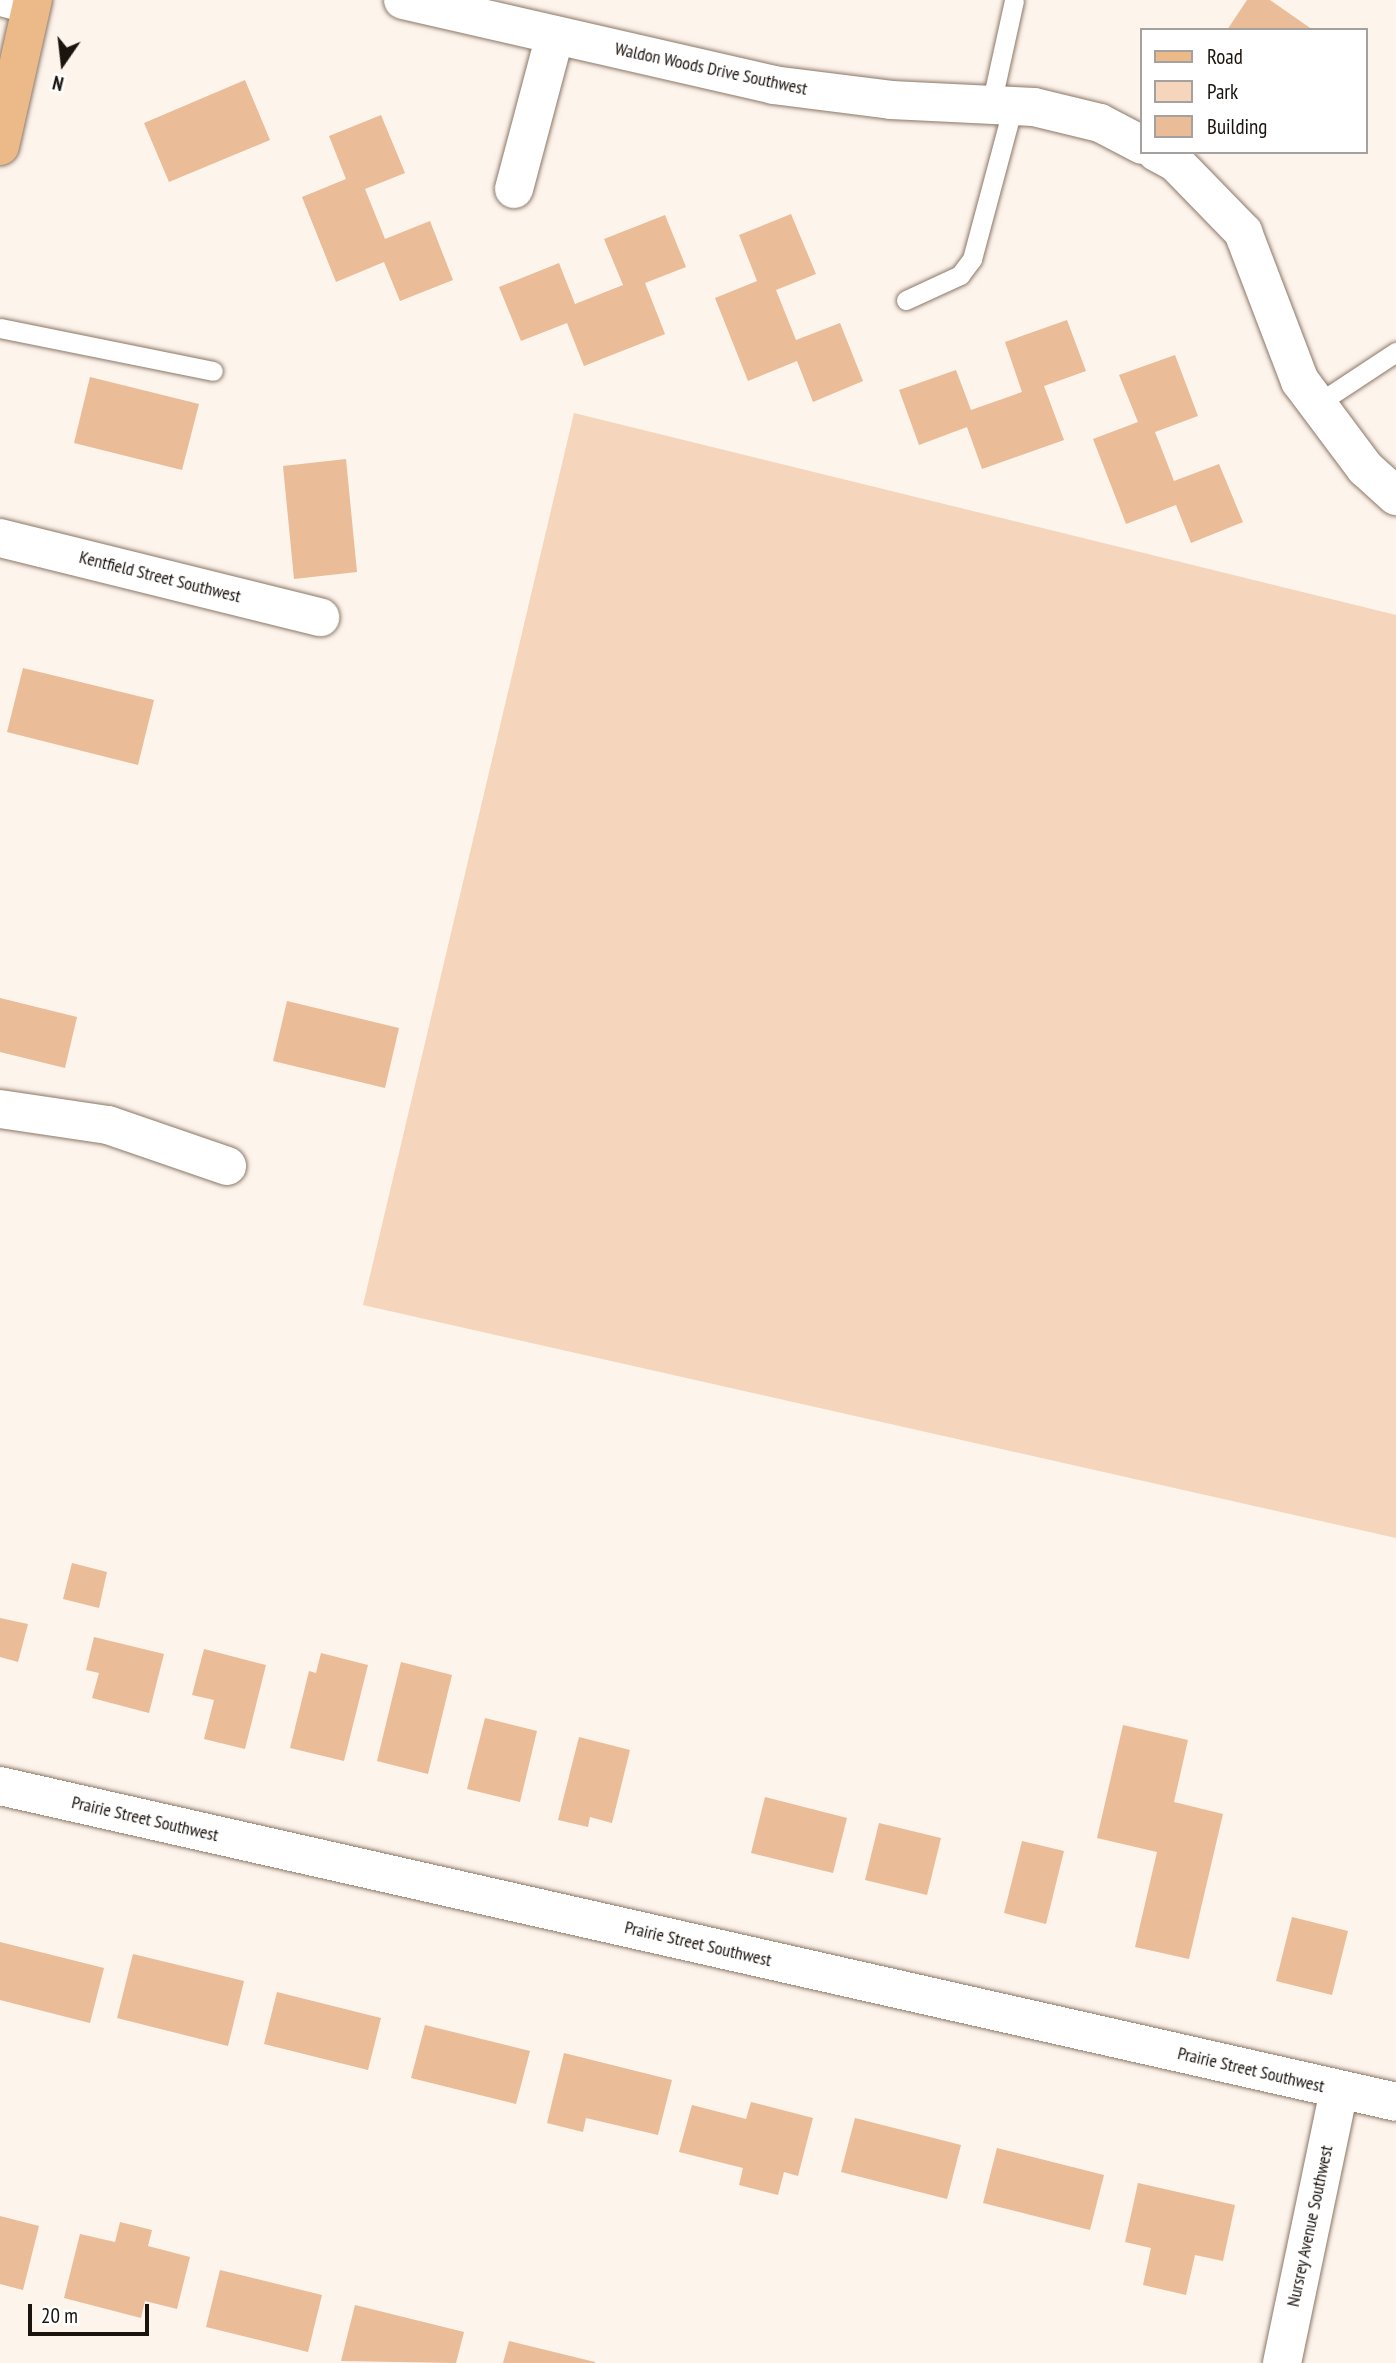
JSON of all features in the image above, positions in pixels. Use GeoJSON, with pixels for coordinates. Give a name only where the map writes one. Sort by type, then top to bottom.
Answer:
{"type":"FeatureCollection","features":[{"type":"Feature","properties":{"kind":"main road"},"geometry":{"type":"LineString","coordinates":[[0,146],[21,6]]}},
{"type":"Feature","properties":{"kind":"street","name":"Waldon Woods Drive Southwest"},"geometry":{"type":"LineString","coordinates":[[403,0],[773,85],[1002,106],[1100,123],[1140,144]]}},
{"type":"Feature","properties":{"kind":"street"},"geometry":{"type":"LineString","coordinates":[[514,189],[555,35]]}},
{"type":"Feature","properties":{"kind":"street"},"geometry":{"type":"LineString","coordinates":[[1160,154],[1175,162],[1243,232],[1300,381],[1365,468],[1396,496]]}},
{"type":"Feature","properties":{"kind":"street","name":"Kentfield Street Southwest"},"geometry":{"type":"LineString","coordinates":[[0,538],[320,617]]}},
{"type":"Feature","properties":{"kind":"street"},"geometry":{"type":"LineString","coordinates":[[0,1109],[108,1125],[227,1166]]}},
{"type":"Feature","properties":{"kind":"street","name":"Prairie Street Southwest"},"geometry":{"type":"LineString","coordinates":[[0,1786],[1396,2102]]}},
{"type":"Feature","properties":{"kind":"street","name":"Nursrey Avenue Southwest"},"geometry":{"type":"LineString","coordinates":[[1282,2363],[1339,2090]]}},
{"type":"Feature","properties":{"kind":"lane"},"geometry":{"type":"LineString","coordinates":[[906,300],[960,275],[972,259],[1002,106],[1014,0]]}},
{"type":"Feature","properties":{"kind":"lane"},"geometry":{"type":"LineString","coordinates":[[0,328],[213,371]]}},
{"type":"Feature","properties":{"kind":"lane"},"geometry":{"type":"LineString","coordinates":[[1317,404],[1396,352]]}},
{"type":"Feature","properties":{"kind":"green space"},"geometry":{"type":"Polygon","coordinates":[[[574,413],[1396,615],[1396,1538],[363,1305],[574,413]]]}},
{"type":"Feature","properties":{"kind":"building"},"geometry":{"type":"Polygon","coordinates":[[[1247,0],[1270,0],[1310,28],[1228,28],[1247,0]]]}},
{"type":"Feature","properties":{"kind":"building"},"geometry":{"type":"Polygon","coordinates":[[[245,80],[270,140],[169,182],[144,123],[245,80]]]}},
{"type":"Feature","properties":{"kind":"building"},"geometry":{"type":"Polygon","coordinates":[[[381,115],[405,173],[365,189],[385,239],[430,221],[453,280],[400,301],[384,262],[336,282],[302,197],[346,179],[329,136],[381,115]]]}},
{"type":"Feature","properties":{"kind":"building"},"geometry":{"type":"Polygon","coordinates":[[[791,214],[816,274],[776,290],[796,340],[840,323],[863,381],[813,402],[797,361],[748,381],[715,298],[757,281],[739,235],[791,214]]]}},
{"type":"Feature","properties":{"kind":"building"},"geometry":{"type":"Polygon","coordinates":[[[665,215],[686,267],[645,283],[665,334],[584,366],[567,323],[521,341],[499,287],[559,263],[575,304],[623,285],[604,239],[665,215]]]}},
{"type":"Feature","properties":{"kind":"building"},"geometry":{"type":"Polygon","coordinates":[[[1067,320],[1086,371],[1044,386],[1064,440],[982,469],[967,427],[919,445],[899,390],[956,370],[971,410],[1022,392],[1005,342],[1067,320]]]}},
{"type":"Feature","properties":{"kind":"building"},"geometry":{"type":"Polygon","coordinates":[[[1175,355],[1198,416],[1155,432],[1174,481],[1219,464],[1243,522],[1191,543],[1176,505],[1126,524],[1093,439],[1138,422],[1119,375],[1175,355]]]}},
{"type":"Feature","properties":{"kind":"building"},"geometry":{"type":"Polygon","coordinates":[[[90,377],[199,404],[182,470],[74,443],[90,377]]]}},
{"type":"Feature","properties":{"kind":"building"},"geometry":{"type":"Polygon","coordinates":[[[346,459],[357,572],[294,579],[283,466],[346,459]]]}},
{"type":"Feature","properties":{"kind":"building"},"geometry":{"type":"Polygon","coordinates":[[[23,668],[154,700],[138,765],[7,732],[23,668]]]}},
{"type":"Feature","properties":{"kind":"building"},"geometry":{"type":"Polygon","coordinates":[[[0,998],[77,1017],[65,1068],[0,1052],[0,998]]]}},
{"type":"Feature","properties":{"kind":"building"},"geometry":{"type":"Polygon","coordinates":[[[287,1001],[399,1028],[385,1088],[273,1061],[287,1001]]]}},
{"type":"Feature","properties":{"kind":"building"},"geometry":{"type":"Polygon","coordinates":[[[72,1563],[107,1572],[99,1608],[63,1599],[72,1563]]]}},
{"type":"Feature","properties":{"kind":"building"},"geometry":{"type":"Polygon","coordinates":[[[0,1618],[28,1624],[18,1662],[0,1657],[0,1618]]]}},
{"type":"Feature","properties":{"kind":"building"},"geometry":{"type":"Polygon","coordinates":[[[94,1637],[164,1654],[149,1713],[92,1698],[99,1673],[86,1670],[94,1637]]]}},
{"type":"Feature","properties":{"kind":"building"},"geometry":{"type":"Polygon","coordinates":[[[204,1649],[266,1665],[245,1749],[204,1739],[214,1700],[192,1695],[204,1649]]]}},
{"type":"Feature","properties":{"kind":"building"},"geometry":{"type":"Polygon","coordinates":[[[321,1653],[368,1665],[344,1761],[290,1748],[309,1671],[316,1673],[321,1653]]]}},
{"type":"Feature","properties":{"kind":"building"},"geometry":{"type":"Polygon","coordinates":[[[401,1662],[452,1675],[428,1774],[377,1761],[401,1662]]]}},
{"type":"Feature","properties":{"kind":"building"},"geometry":{"type":"Polygon","coordinates":[[[485,1718],[537,1731],[520,1802],[467,1789],[485,1718]]]}},
{"type":"Feature","properties":{"kind":"building"},"geometry":{"type":"Polygon","coordinates":[[[1123,1725],[1188,1740],[1174,1802],[1223,1814],[1189,1959],[1135,1947],[1157,1852],[1097,1838],[1123,1725]]]}},
{"type":"Feature","properties":{"kind":"building"},"geometry":{"type":"Polygon","coordinates":[[[579,1737],[630,1750],[612,1823],[590,1817],[588,1827],[558,1820],[579,1737]]]}},
{"type":"Feature","properties":{"kind":"building"},"geometry":{"type":"Polygon","coordinates":[[[765,1797],[847,1818],[833,1873],[751,1853],[765,1797]]]}},
{"type":"Feature","properties":{"kind":"building"},"geometry":{"type":"Polygon","coordinates":[[[879,1823],[941,1838],[927,1895],[865,1880],[879,1823]]]}},
{"type":"Feature","properties":{"kind":"building"},"geometry":{"type":"Polygon","coordinates":[[[1022,1841],[1064,1851],[1046,1924],[1004,1913],[1022,1841]]]}},
{"type":"Feature","properties":{"kind":"building"},"geometry":{"type":"Polygon","coordinates":[[[1292,1917],[1348,1931],[1332,1995],[1276,1981],[1292,1917]]]}},
{"type":"Feature","properties":{"kind":"building"},"geometry":{"type":"Polygon","coordinates":[[[0,1942],[104,1968],[90,2023],[0,2000],[0,1942]]]}},
{"type":"Feature","properties":{"kind":"building"},"geometry":{"type":"Polygon","coordinates":[[[133,1954],[244,1981],[228,2046],[117,2018],[133,1954]]]}},
{"type":"Feature","properties":{"kind":"building"},"geometry":{"type":"Polygon","coordinates":[[[277,1992],[381,2018],[368,2070],[264,2044],[277,1992]]]}},
{"type":"Feature","properties":{"kind":"building"},"geometry":{"type":"Polygon","coordinates":[[[425,2025],[530,2051],[516,2104],[411,2078],[425,2025]]]}},
{"type":"Feature","properties":{"kind":"building"},"geometry":{"type":"Polygon","coordinates":[[[564,2053],[672,2080],[658,2135],[586,2118],[583,2132],[547,2123],[564,2053]]]}},
{"type":"Feature","properties":{"kind":"building"},"geometry":{"type":"Polygon","coordinates":[[[751,2102],[813,2118],[798,2176],[784,2172],[778,2195],[739,2185],[743,2168],[679,2152],[692,2105],[746,2119],[751,2102]]]}},
{"type":"Feature","properties":{"kind":"building"},"geometry":{"type":"Polygon","coordinates":[[[855,2118],[961,2145],[947,2199],[841,2172],[855,2118]]]}},
{"type":"Feature","properties":{"kind":"building"},"geometry":{"type":"Polygon","coordinates":[[[997,2148],[1104,2175],[1090,2230],[983,2203],[997,2148]]]}},
{"type":"Feature","properties":{"kind":"building"},"geometry":{"type":"Polygon","coordinates":[[[1138,2183],[1235,2205],[1223,2261],[1195,2255],[1186,2295],[1143,2285],[1151,2248],[1125,2242],[1138,2183]]]}},
{"type":"Feature","properties":{"kind":"building"},"geometry":{"type":"Polygon","coordinates":[[[0,2216],[39,2226],[23,2290],[0,2284],[0,2216]]]}},
{"type":"Feature","properties":{"kind":"building"},"geometry":{"type":"Polygon","coordinates":[[[120,2222],[152,2230],[148,2246],[190,2257],[177,2309],[145,2301],[141,2318],[64,2298],[80,2234],[115,2242],[120,2222]]]}},
{"type":"Feature","properties":{"kind":"building"},"geometry":{"type":"Polygon","coordinates":[[[220,2270],[322,2295],[308,2352],[206,2327],[220,2270]]]}},
{"type":"Feature","properties":{"kind":"building"},"geometry":{"type":"Polygon","coordinates":[[[355,2305],[464,2332],[456,2363],[341,2361],[355,2305]]]}},
{"type":"Feature","properties":{"kind":"building"},"geometry":{"type":"Polygon","coordinates":[[[509,2341],[595,2362],[595,2363],[503,2363],[509,2341]]]}}]}
